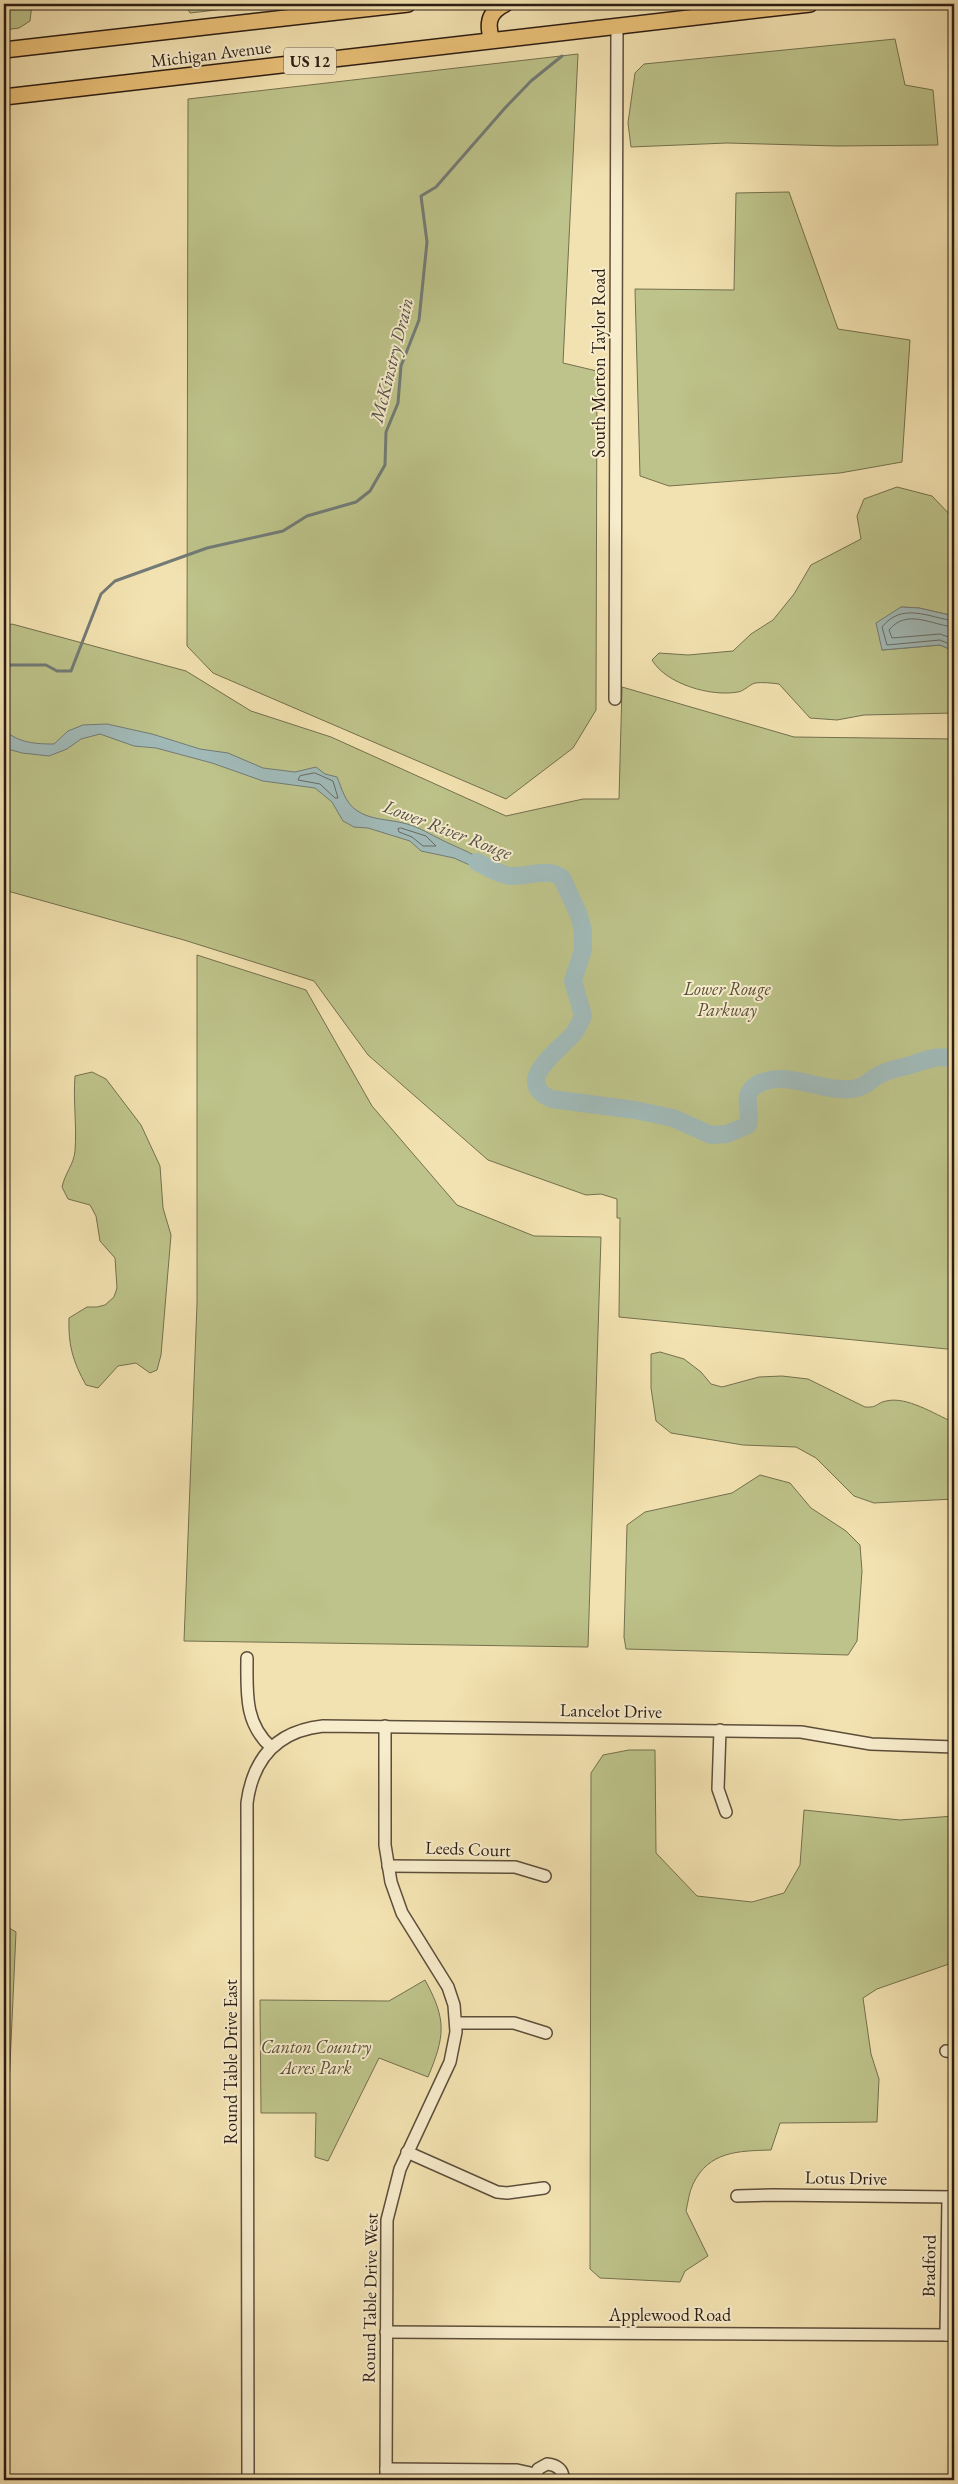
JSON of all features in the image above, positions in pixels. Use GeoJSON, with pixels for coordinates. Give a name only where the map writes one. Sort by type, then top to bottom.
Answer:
{"type":"FeatureCollection","features":[{"type":"Feature","properties":{"kind":"main road","name":"Michigan Avenue"},"geometry":{"type":"LineString","coordinates":[[4,50],[408,4]]}},
{"type":"Feature","properties":{"kind":"main road"},"geometry":{"type":"LineString","coordinates":[[492,40],[489,32],[490,16],[493,11],[505,4]]}},
{"type":"Feature","properties":{"kind":"main road","name":"Michigan Avenue"},"geometry":{"type":"LineString","coordinates":[[4,97],[810,4]]}},
{"type":"Feature","properties":{"kind":"street","name":"South Morton Taylor Road"},"geometry":{"type":"LineString","coordinates":[[615,699],[617,26]]}},
{"type":"Feature","properties":{"kind":"street"},"geometry":{"type":"LineString","coordinates":[[247,1658],[250,1715],[257,1732],[272,1747]]}},
{"type":"Feature","properties":{"kind":"street","name":"Lancelot Drive"},"geometry":{"type":"LineString","coordinates":[[272,1747],[290,1734],[311,1727],[385,1726],[801,1732],[872,1744],[954,1747]]}},
{"type":"Feature","properties":{"kind":"street","name":"Round Table Drive West"},"geometry":{"type":"LineString","coordinates":[[385,1726],[385,1845],[395,1896],[402,1913],[448,1987],[454,2006],[456,2023],[455,2042],[450,2062],[407,2152],[395,2185],[387,2220],[386,2475]]}},
{"type":"Feature","properties":{"kind":"street"},"geometry":{"type":"LineString","coordinates":[[720,1730],[718,1789],[726,1812]]}},
{"type":"Feature","properties":{"kind":"street","name":"Round Table Drive East"},"geometry":{"type":"LineString","coordinates":[[248,2480],[248,1803],[254,1773],[272,1747]]}},
{"type":"Feature","properties":{"kind":"street","name":"Leeds Court"},"geometry":{"type":"LineString","coordinates":[[388,1866],[515,1866],[545,1876]]}},
{"type":"Feature","properties":{"kind":"street"},"geometry":{"type":"LineString","coordinates":[[456,2023],[514,2023],[546,2032]]}},
{"type":"Feature","properties":{"kind":"street"},"geometry":{"type":"LineString","coordinates":[[407,2152],[497,2192],[507,2193],[544,2188]]}},
{"type":"Feature","properties":{"kind":"street","name":"Lotus Drive"},"geometry":{"type":"LineString","coordinates":[[737,2196],[951,2197]]}},
{"type":"Feature","properties":{"kind":"street","name":"Bradford"},"geometry":{"type":"LineString","coordinates":[[950,2335],[951,2197]]}},
{"type":"Feature","properties":{"kind":"street","name":"Applewood Road"},"geometry":{"type":"LineString","coordinates":[[386,2332],[950,2335]]}},
{"type":"Feature","properties":{"kind":"street"},"geometry":{"type":"LineString","coordinates":[[386,2475],[517,2470],[535,2477],[542,2466],[553,2464],[562,2471],[563,2480]]}},
{"type":"Feature","properties":{"kind":"green space"},"geometry":{"type":"Polygon","coordinates":[[[4,4],[32,4],[30,21],[19,28],[4,30],[4,4]]]}},
{"type":"Feature","properties":{"kind":"green space"},"geometry":{"type":"Polygon","coordinates":[[[185,4],[268,4],[190,13],[185,4]]]}},
{"type":"Feature","properties":{"kind":"green space"},"geometry":{"type":"Polygon","coordinates":[[[895,39],[905,85],[933,90],[938,145],[837,146],[727,143],[631,147],[628,123],[635,73],[644,64],[895,39]]]}},
{"type":"Feature","properties":{"kind":"green space"},"geometry":{"type":"Polygon","coordinates":[[[578,54],[563,363],[597,371],[596,710],[573,748],[506,799],[213,673],[187,646],[188,99],[578,54]]]}},
{"type":"Feature","properties":{"kind":"green space"},"geometry":{"type":"Polygon","coordinates":[[[950,119],[954,119],[954,182],[950,119]]]}},
{"type":"Feature","properties":{"kind":"green space"},"geometry":{"type":"Polygon","coordinates":[[[789,192],[838,329],[910,340],[902,462],[840,473],[669,486],[640,476],[635,289],[734,290],[736,193],[789,192]]]}},
{"type":"Feature","properties":{"kind":"green space"},"geometry":{"type":"Polygon","coordinates":[[[897,487],[932,496],[954,519],[954,616],[919,608],[901,607],[882,650],[940,645],[954,651],[954,713],[864,715],[837,720],[810,718],[779,684],[755,683],[740,691],[727,693],[703,690],[678,682],[668,676],[652,660],[659,653],[688,655],[733,651],[751,634],[773,620],[794,594],[811,565],[861,539],[857,516],[864,499],[897,487]]]}},
{"type":"Feature","properties":{"kind":"green space","name":"Lower Rouge Parkway"},"geometry":{"type":"Polygon","coordinates":[[[12,624],[186,671],[251,711],[331,737],[506,816],[583,799],[619,799],[622,687],[794,737],[954,739],[954,1346],[947,1349],[619,1317],[620,1218],[617,1218],[617,1199],[601,1194],[586,1195],[488,1160],[368,1055],[314,981],[184,940],[4,890],[4,628],[12,624]]]}},
{"type":"Feature","properties":{"kind":"green space"},"geometry":{"type":"Polygon","coordinates":[[[197,955],[306,990],[372,1106],[457,1205],[534,1236],[601,1237],[588,1647],[184,1641],[197,1304],[197,955]]]}},
{"type":"Feature","properties":{"kind":"green space"},"geometry":{"type":"Polygon","coordinates":[[[92,1072],[106,1079],[141,1125],[160,1166],[163,1208],[171,1235],[161,1355],[157,1370],[150,1373],[136,1363],[118,1366],[98,1388],[86,1385],[78,1369],[69,1337],[69,1318],[87,1307],[105,1305],[114,1297],[117,1288],[115,1258],[100,1241],[96,1216],[90,1205],[68,1199],[62,1187],[75,1151],[75,1076],[92,1072]]]}},
{"type":"Feature","properties":{"kind":"green space"},"geometry":{"type":"Polygon","coordinates":[[[660,1352],[684,1359],[701,1372],[711,1384],[722,1387],[759,1377],[782,1376],[808,1379],[865,1407],[872,1407],[886,1401],[903,1401],[953,1422],[954,1499],[874,1503],[854,1496],[816,1458],[796,1447],[743,1445],[671,1433],[656,1421],[651,1388],[651,1354],[660,1352]]]}},
{"type":"Feature","properties":{"kind":"green space"},"geometry":{"type":"Polygon","coordinates":[[[760,1475],[790,1483],[811,1508],[846,1531],[860,1545],[862,1571],[857,1641],[848,1655],[626,1649],[624,1637],[627,1525],[645,1512],[732,1493],[760,1475]]]}},
{"type":"Feature","properties":{"kind":"green space"},"geometry":{"type":"Polygon","coordinates":[[[629,1750],[655,1750],[656,1853],[697,1896],[752,1902],[784,1893],[800,1865],[804,1810],[900,1820],[954,1816],[954,1964],[949,1964],[877,1989],[863,1998],[871,2054],[879,2079],[877,2122],[780,2123],[771,2150],[736,2152],[716,2159],[707,2165],[693,2184],[686,2211],[708,2256],[685,2271],[680,2282],[600,2278],[590,2269],[591,1773],[603,1755],[629,1750]]]}},
{"type":"Feature","properties":{"kind":"green space"},"geometry":{"type":"Polygon","coordinates":[[[4,1925],[16,1932],[8,2109],[4,2110],[4,1925]]]}},
{"type":"Feature","properties":{"kind":"green space","name":"Canton Country Acres Park"},"geometry":{"type":"Polygon","coordinates":[[[425,1980],[437,2006],[441,2028],[438,2050],[428,2077],[379,2058],[328,2161],[315,2157],[316,2113],[261,2113],[260,2000],[389,2001],[425,1980]]]}},
{"type":"Feature","properties":{"kind":"water"},"geometry":{"type":"Polygon","coordinates":[[[901,607],[919,608],[954,616],[954,651],[940,645],[882,650],[876,623],[901,607]]]}},
{"type":"Feature","properties":{"kind":"water"},"geometry":{"type":"Polygon","coordinates":[[[107,724],[152,734],[200,749],[228,753],[263,768],[295,772],[316,767],[325,774],[337,777],[349,803],[361,813],[417,827],[476,856],[497,872],[483,871],[454,858],[421,851],[410,841],[368,828],[354,827],[343,821],[332,802],[315,788],[263,781],[212,763],[156,748],[134,746],[100,734],[81,739],[67,749],[49,756],[22,753],[4,748],[4,730],[15,738],[28,742],[54,744],[68,731],[83,725],[107,724]]]}},
{"type":"Feature","properties":{"kind":"waterway","name":"McKinstry Drain"},"geometry":{"type":"LineString","coordinates":[[4,665],[46,665],[57,671],[71,671],[101,594],[115,581],[207,548],[283,531],[307,516],[356,502],[370,491],[385,465],[386,432],[398,403],[401,366],[419,320],[427,242],[421,196],[436,187],[505,108],[531,81],[562,56]]}},
{"type":"Feature","properties":{"kind":"waterway","name":"Lower River Rouge"},"geometry":{"type":"LineString","coordinates":[[477,862],[511,876],[550,873],[562,878],[579,915],[583,931],[583,950],[573,981],[583,1015],[574,1033],[542,1066],[537,1075],[536,1084],[541,1092],[552,1099],[635,1110],[673,1118],[711,1135],[727,1134],[748,1125],[748,1100],[751,1090],[766,1081],[790,1080],[828,1088],[852,1089],[860,1087],[877,1076],[894,1069],[941,1057],[954,1059]]}}]}
